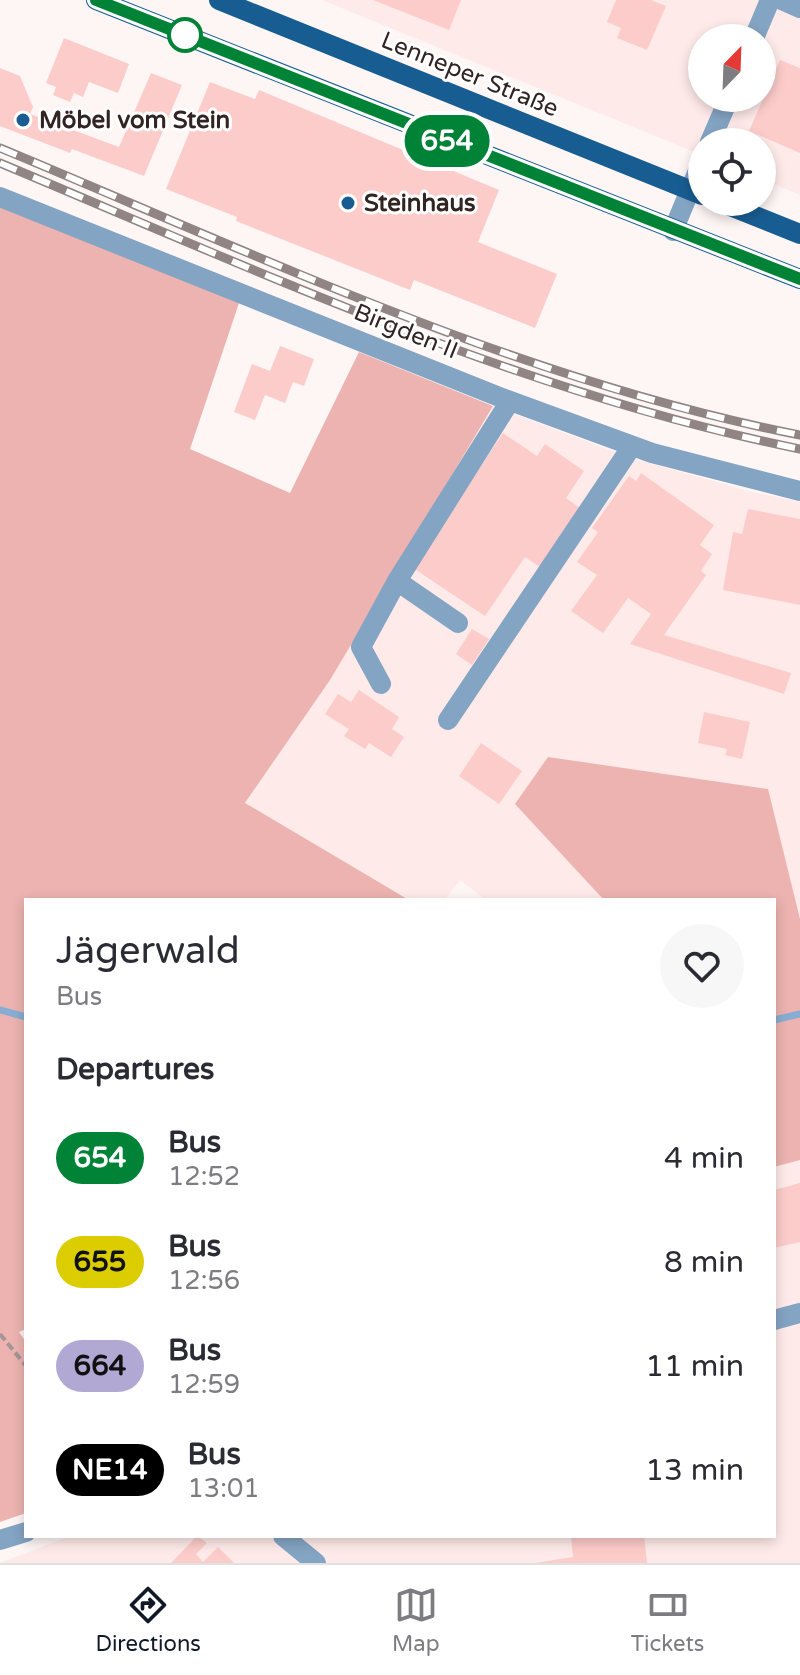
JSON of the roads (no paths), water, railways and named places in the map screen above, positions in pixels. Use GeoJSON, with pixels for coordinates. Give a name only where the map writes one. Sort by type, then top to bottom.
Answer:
{"type":"FeatureCollection","features":[{"type":"Feature","properties":{"kind":"main road"},"geometry":{"type":"LineString","coordinates":[[96,0],[800,279]]}},
{"type":"Feature","properties":{"kind":"main road","name":"Lenneper Straße"},"geometry":{"type":"LineString","coordinates":[[219,0],[688,190]]}},
{"type":"Feature","properties":{"kind":"main road"},"geometry":{"type":"LineString","coordinates":[[755,216],[800,234]]}},
{"type":"Feature","properties":{"kind":"street"},"geometry":{"type":"LineString","coordinates":[[760,24],[770,0]]}},
{"type":"Feature","properties":{"kind":"street"},"geometry":{"type":"LineString","coordinates":[[782,0],[800,8]]}},
{"type":"Feature","properties":{"kind":"street","name":"Birgden II"},"geometry":{"type":"LineString","coordinates":[[0,197],[510,401],[632,446],[800,491]]}},
{"type":"Feature","properties":{"kind":"street"},"geometry":{"type":"LineString","coordinates":[[673,231],[688,206]]}},
{"type":"Feature","properties":{"kind":"street"},"geometry":{"type":"LineString","coordinates":[[381,684],[361,647],[397,581],[510,401]]}},
{"type":"Feature","properties":{"kind":"street"},"geometry":{"type":"LineString","coordinates":[[448,720],[632,446]]}},
{"type":"Feature","properties":{"kind":"street"},"geometry":{"type":"LineString","coordinates":[[397,581],[458,623]]}},
{"type":"Feature","properties":{"kind":"street"},"geometry":{"type":"LineString","coordinates":[[776,1319],[800,1313]]}},
{"type":"Feature","properties":{"kind":"street"},"geometry":{"type":"LineString","coordinates":[[0,1540],[24,1533]]}},
{"type":"Feature","properties":{"kind":"street"},"geometry":{"type":"LineString","coordinates":[[285,1538],[316,1563]]}},
{"type":"Feature","properties":{"kind":"waterway"},"geometry":{"type":"LineString","coordinates":[[0,1010],[24,1016]]}},
{"type":"Feature","properties":{"kind":"waterway"},"geometry":{"type":"LineString","coordinates":[[776,1020],[800,1014]]}},
{"type":"Feature","properties":{"kind":"railway"},"geometry":{"type":"LineString","coordinates":[[0,148],[294,272],[493,349],[594,383],[696,412],[800,435]]}},
{"type":"Feature","properties":{"kind":"railway"},"geometry":{"type":"LineString","coordinates":[[0,163],[294,287],[493,363],[696,425],[800,449]]}},
{"type":"Feature","properties":{"kind":"place","name":"Möbel vom Stein"},"geometry":{"type":"Point","coordinates":[23,120]}},
{"type":"Feature","properties":{"kind":"place","name":"Steinhaus"},"geometry":{"type":"Point","coordinates":[348,203]}}]}
